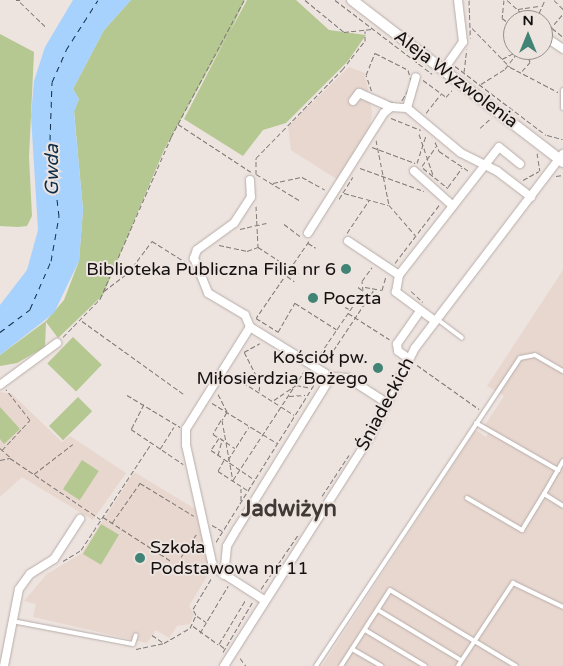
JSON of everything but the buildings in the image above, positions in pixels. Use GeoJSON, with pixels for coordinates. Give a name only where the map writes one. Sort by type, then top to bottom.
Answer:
{"type":"FeatureCollection","features":[{"type":"Feature","properties":{"kind":"street","name":"Aleja Wyzwolenia"},"geometry":{"type":"LineString","coordinates":[[352,0],[562,158]]}},
{"type":"Feature","properties":{"kind":"street"},"geometry":{"type":"LineString","coordinates":[[444,70],[463,42],[458,0]]}},
{"type":"Feature","properties":{"kind":"street"},"geometry":{"type":"LineString","coordinates":[[407,108],[416,79]]}},
{"type":"Feature","properties":{"kind":"street"},"geometry":{"type":"LineString","coordinates":[[353,101],[359,93],[391,107],[407,108],[483,166],[513,183],[531,197]]}},
{"type":"Feature","properties":{"kind":"street"},"geometry":{"type":"LineString","coordinates":[[310,234],[333,195],[391,107]]}},
{"type":"Feature","properties":{"kind":"street"},"geometry":{"type":"LineString","coordinates":[[436,320],[423,307],[396,292],[399,275],[499,147],[520,164]]}},
{"type":"Feature","properties":{"kind":"street","name":"Śniadeckich"},"geometry":{"type":"LineString","coordinates":[[228,665],[264,600],[371,435],[407,360],[562,158]]}},
{"type":"Feature","properties":{"kind":"street"},"geometry":{"type":"LineString","coordinates":[[418,169],[453,206]]}},
{"type":"Feature","properties":{"kind":"street"},"geometry":{"type":"LineString","coordinates":[[254,179],[247,204],[224,233],[204,246],[194,258],[196,269],[208,293],[246,315],[250,327],[311,365],[326,373],[348,378],[387,402]]}},
{"type":"Feature","properties":{"kind":"street"},"geometry":{"type":"LineString","coordinates":[[348,241],[399,275]]}},
{"type":"Feature","properties":{"kind":"street"},"geometry":{"type":"LineString","coordinates":[[407,360],[398,351],[398,344],[423,307]]}},
{"type":"Feature","properties":{"kind":"street"},"geometry":{"type":"LineString","coordinates":[[250,327],[186,429],[190,468],[207,554],[220,573],[264,600]]}},
{"type":"Feature","properties":{"kind":"street"},"geometry":{"type":"LineString","coordinates":[[1,385],[57,342]]}},
{"type":"Feature","properties":{"kind":"street"},"geometry":{"type":"LineString","coordinates":[[220,573],[228,546],[237,529],[326,373]]}},
{"type":"Feature","properties":{"kind":"street"},"geometry":{"type":"LineString","coordinates":[[4,666],[18,589],[30,574],[54,559],[80,519]]}},
{"type":"Feature","properties":{"kind":"lane"},"geometry":{"type":"LineString","coordinates":[[562,92],[563,108]]}},
{"type":"Feature","properties":{"kind":"lane"},"geometry":{"type":"LineString","coordinates":[[436,320],[462,338]]}},
{"type":"Feature","properties":{"kind":"lane"},"geometry":{"type":"LineString","coordinates":[[316,666],[522,356],[535,355],[563,371]]}},
{"type":"Feature","properties":{"kind":"lane"},"geometry":{"type":"LineString","coordinates":[[476,423],[558,470]]}},
{"type":"Feature","properties":{"kind":"lane"},"geometry":{"type":"LineString","coordinates":[[467,498],[522,530],[563,461]]}},
{"type":"Feature","properties":{"kind":"lane"},"geometry":{"type":"LineString","coordinates":[[544,494],[563,506]]}},
{"type":"Feature","properties":{"kind":"lane"},"geometry":{"type":"LineString","coordinates":[[458,666],[473,640],[513,583],[563,607]]}},
{"type":"Feature","properties":{"kind":"lane"},"geometry":{"type":"LineString","coordinates":[[341,666],[390,590],[516,666]]}},
{"type":"Feature","properties":{"kind":"lane"},"geometry":{"type":"LineString","coordinates":[[378,610],[461,660]]}},
{"type":"Feature","properties":{"kind":"lane"},"geometry":{"type":"LineString","coordinates":[[12,621],[132,644],[136,634]]}},
{"type":"Feature","properties":{"kind":"lane"},"geometry":{"type":"LineString","coordinates":[[365,630],[425,666]]}},
{"type":"Feature","properties":{"kind":"lane"},"geometry":{"type":"LineString","coordinates":[[352,649],[381,666]]}},
{"type":"Feature","properties":{"kind":"path"},"geometry":{"type":"LineString","coordinates":[[16,0],[20,1],[47,28]]}},
{"type":"Feature","properties":{"kind":"path"},"geometry":{"type":"LineString","coordinates":[[57,342],[81,321],[103,292],[178,124],[244,0]]}},
{"type":"Feature","properties":{"kind":"path"},"geometry":{"type":"LineString","coordinates":[[305,0],[338,29],[365,31],[372,29]]}},
{"type":"Feature","properties":{"kind":"path"},"geometry":{"type":"LineString","coordinates":[[335,0],[372,29],[444,70],[464,72],[546,135]]}},
{"type":"Feature","properties":{"kind":"path"},"geometry":{"type":"LineString","coordinates":[[464,72],[472,28],[468,0]]}},
{"type":"Feature","properties":{"kind":"path"},"geometry":{"type":"LineString","coordinates":[[505,0],[518,10],[540,6]]}},
{"type":"Feature","properties":{"kind":"path"},"geometry":{"type":"LineString","coordinates":[[539,10],[546,0]]}},
{"type":"Feature","properties":{"kind":"path"},"geometry":{"type":"LineString","coordinates":[[554,0],[563,9]]}},
{"type":"Feature","properties":{"kind":"path"},"geometry":{"type":"LineString","coordinates":[[553,26],[563,14]]}},
{"type":"Feature","properties":{"kind":"path"},"geometry":{"type":"LineString","coordinates":[[472,28],[509,65],[562,92]]}},
{"type":"Feature","properties":{"kind":"path"},"geometry":{"type":"LineString","coordinates":[[254,179],[261,149],[342,70],[365,41],[365,31]]}},
{"type":"Feature","properties":{"kind":"path"},"geometry":{"type":"LineString","coordinates":[[375,53],[408,70],[412,83],[400,104],[374,98],[366,75],[375,53]]}},
{"type":"Feature","properties":{"kind":"path"},"geometry":{"type":"LineString","coordinates":[[479,84],[509,65],[512,60]]}},
{"type":"Feature","properties":{"kind":"path"},"geometry":{"type":"LineString","coordinates":[[522,71],[530,62],[529,60]]}},
{"type":"Feature","properties":{"kind":"path"},"geometry":{"type":"LineString","coordinates":[[416,79],[423,80],[446,97]]}},
{"type":"Feature","properties":{"kind":"path"},"geometry":{"type":"LineString","coordinates":[[445,84],[460,95]]}},
{"type":"Feature","properties":{"kind":"path"},"geometry":{"type":"LineString","coordinates":[[423,116],[441,94]]}},
{"type":"Feature","properties":{"kind":"path"},"geometry":{"type":"LineString","coordinates":[[483,112],[498,123]]}},
{"type":"Feature","properties":{"kind":"path"},"geometry":{"type":"LineString","coordinates":[[387,117],[410,123],[419,133],[433,176]]}},
{"type":"Feature","properties":{"kind":"path"},"geometry":{"type":"LineString","coordinates":[[480,128],[491,118]]}},
{"type":"Feature","properties":{"kind":"path"},"geometry":{"type":"LineString","coordinates":[[178,124],[254,179],[272,183],[299,200]]}},
{"type":"Feature","properties":{"kind":"path"},"geometry":{"type":"LineString","coordinates":[[419,133],[421,130],[437,147],[463,168],[478,174]]}},
{"type":"Feature","properties":{"kind":"path"},"geometry":{"type":"LineString","coordinates":[[543,139],[546,135],[554,133],[562,139]]}},
{"type":"Feature","properties":{"kind":"path"},"geometry":{"type":"LineString","coordinates":[[418,169],[423,144],[427,135]]}},
{"type":"Feature","properties":{"kind":"path"},"geometry":{"type":"LineString","coordinates":[[367,154],[376,137],[389,205],[416,236]]}},
{"type":"Feature","properties":{"kind":"path"},"geometry":{"type":"LineString","coordinates":[[418,169],[437,147]]}},
{"type":"Feature","properties":{"kind":"path"},"geometry":{"type":"LineString","coordinates":[[533,150],[539,170],[547,176]]}},
{"type":"Feature","properties":{"kind":"path"},"geometry":{"type":"LineString","coordinates":[[334,207],[363,161]]}},
{"type":"Feature","properties":{"kind":"path"},"geometry":{"type":"LineString","coordinates":[[359,168],[382,174],[426,192]]}},
{"type":"Feature","properties":{"kind":"path"},"geometry":{"type":"LineString","coordinates":[[375,260],[362,281],[365,287],[373,291],[382,290],[390,269],[444,198],[463,168]]}},
{"type":"Feature","properties":{"kind":"path"},"geometry":{"type":"LineString","coordinates":[[513,183],[539,170]]}},
{"type":"Feature","properties":{"kind":"path"},"geometry":{"type":"LineString","coordinates":[[272,183],[302,177],[333,195]]}},
{"type":"Feature","properties":{"kind":"path"},"geometry":{"type":"LineString","coordinates":[[344,193],[389,205]]}},
{"type":"Feature","properties":{"kind":"path"},"geometry":{"type":"LineString","coordinates":[[256,198],[258,247]]}},
{"type":"Feature","properties":{"kind":"path"},"geometry":{"type":"LineString","coordinates":[[224,233],[266,223]]}},
{"type":"Feature","properties":{"kind":"path"},"geometry":{"type":"LineString","coordinates":[[284,224],[316,248]]}},
{"type":"Feature","properties":{"kind":"path"},"geometry":{"type":"LineString","coordinates":[[310,234],[308,243],[292,268],[256,318],[278,332],[296,303],[336,329]]}},
{"type":"Feature","properties":{"kind":"path"},"geometry":{"type":"LineString","coordinates":[[103,292],[128,273],[152,241],[196,269]]}},
{"type":"Feature","properties":{"kind":"path"},"geometry":{"type":"LineString","coordinates":[[204,246],[226,244],[247,251],[258,247]]}},
{"type":"Feature","properties":{"kind":"path"},"geometry":{"type":"LineString","coordinates":[[258,247],[298,273]]}},
{"type":"Feature","properties":{"kind":"path"},"geometry":{"type":"LineString","coordinates":[[286,276],[294,281]]}},
{"type":"Feature","properties":{"kind":"path"},"geometry":{"type":"LineString","coordinates":[[358,287],[363,291]]}},
{"type":"Feature","properties":{"kind":"path"},"geometry":{"type":"LineString","coordinates":[[233,481],[296,385],[365,287]]}},
{"type":"Feature","properties":{"kind":"path"},"geometry":{"type":"LineString","coordinates":[[207,554],[242,502],[307,395],[326,373],[322,368],[373,291]]}},
{"type":"Feature","properties":{"kind":"path"},"geometry":{"type":"LineString","coordinates":[[411,291],[423,307]]}},
{"type":"Feature","properties":{"kind":"path"},"geometry":{"type":"LineString","coordinates":[[348,302],[353,305]]}},
{"type":"Feature","properties":{"kind":"path"},"geometry":{"type":"LineString","coordinates":[[345,307],[350,310]]}},
{"type":"Feature","properties":{"kind":"path"},"geometry":{"type":"LineString","coordinates":[[348,313],[398,344]]}},
{"type":"Feature","properties":{"kind":"path"},"geometry":{"type":"LineString","coordinates":[[81,321],[185,395]]}},
{"type":"Feature","properties":{"kind":"path"},"geometry":{"type":"LineString","coordinates":[[259,392],[260,383],[244,352],[251,345],[274,342]]}},
{"type":"Feature","properties":{"kind":"path"},"geometry":{"type":"LineString","coordinates":[[407,360],[484,412]]}},
{"type":"Feature","properties":{"kind":"path"},"geometry":{"type":"LineString","coordinates":[[224,369],[295,415]]}},
{"type":"Feature","properties":{"kind":"path"},"geometry":{"type":"LineString","coordinates":[[1,385],[30,420],[1,449],[34,475],[171,561]]}},
{"type":"Feature","properties":{"kind":"path"},"geometry":{"type":"LineString","coordinates":[[214,385],[227,412]]}},
{"type":"Feature","properties":{"kind":"path"},"geometry":{"type":"LineString","coordinates":[[273,400],[296,385],[312,388]]}},
{"type":"Feature","properties":{"kind":"path"},"geometry":{"type":"LineString","coordinates":[[127,395],[144,404],[175,426],[186,429]]}},
{"type":"Feature","properties":{"kind":"path"},"geometry":{"type":"LineString","coordinates":[[289,396],[307,395]]}},
{"type":"Feature","properties":{"kind":"path"},"geometry":{"type":"LineString","coordinates":[[206,399],[278,444]]}},
{"type":"Feature","properties":{"kind":"path"},"geometry":{"type":"LineString","coordinates":[[144,404],[131,429],[190,468]]}},
{"type":"Feature","properties":{"kind":"path"},"geometry":{"type":"LineString","coordinates":[[227,412],[213,434],[235,448]]}},
{"type":"Feature","properties":{"kind":"path"},"geometry":{"type":"LineString","coordinates":[[222,420],[226,460],[233,481]]}},
{"type":"Feature","properties":{"kind":"path"},"geometry":{"type":"LineString","coordinates":[[159,449],[175,426]]}},
{"type":"Feature","properties":{"kind":"path"},"geometry":{"type":"LineString","coordinates":[[248,491],[218,471],[250,426]]}},
{"type":"Feature","properties":{"kind":"path"},"geometry":{"type":"LineString","coordinates":[[220,438],[211,450],[255,480]]}},
{"type":"Feature","properties":{"kind":"path"},"geometry":{"type":"LineString","coordinates":[[218,455],[220,438]]}},
{"type":"Feature","properties":{"kind":"path"},"geometry":{"type":"LineString","coordinates":[[34,475],[73,444]]}},
{"type":"Feature","properties":{"kind":"path"},"geometry":{"type":"LineString","coordinates":[[61,562],[81,550],[151,444]]}},
{"type":"Feature","properties":{"kind":"path"},"geometry":{"type":"LineString","coordinates":[[321,498],[351,452]]}},
{"type":"Feature","properties":{"kind":"path"},"geometry":{"type":"LineString","coordinates":[[0,460],[10,458]]}},
{"type":"Feature","properties":{"kind":"path"},"geometry":{"type":"LineString","coordinates":[[112,523],[140,483],[194,516],[200,542]]}},
{"type":"Feature","properties":{"kind":"path"},"geometry":{"type":"LineString","coordinates":[[241,487],[242,502]]}},
{"type":"Feature","properties":{"kind":"path"},"geometry":{"type":"LineString","coordinates":[[251,585],[260,590],[301,531]]}},
{"type":"Feature","properties":{"kind":"path"},"geometry":{"type":"LineString","coordinates":[[182,557],[198,533]]}},
{"type":"Feature","properties":{"kind":"path"},"geometry":{"type":"LineString","coordinates":[[206,623],[196,616],[193,609],[220,573]]}},
{"type":"Feature","properties":{"kind":"path"},"geometry":{"type":"LineString","coordinates":[[200,633],[232,580]]}},
{"type":"Feature","properties":{"kind":"path"},"geometry":{"type":"LineString","coordinates":[[192,625],[200,633],[224,648],[254,600],[249,596],[219,644]]}},
{"type":"Feature","properties":{"kind":"path"},"geometry":{"type":"LineString","coordinates":[[131,648],[164,643],[192,625],[196,616]]}},
{"type":"Feature","properties":{"kind":"path"},"geometry":{"type":"LineString","coordinates":[[228,632],[232,635]]}},
{"type":"Feature","properties":{"kind":"path"},"geometry":{"type":"LineString","coordinates":[[152,634],[164,643]]}},
{"type":"Feature","properties":{"kind":"shaded area"},"geometry":{"type":"Polygon","coordinates":[[[349,67],[365,73],[372,113],[370,127],[338,180],[291,150],[288,126],[349,67]]]}},
{"type":"Feature","properties":{"kind":"shaded area"},"geometry":{"type":"Polygon","coordinates":[[[563,270],[563,666],[322,666],[473,434],[476,430],[486,437],[489,432],[485,425],[504,396],[487,386],[563,270]]]}},
{"type":"Feature","properties":{"kind":"shaded area"},"geometry":{"type":"Polygon","coordinates":[[[0,392],[12,394],[62,442],[70,436],[126,473],[93,520],[22,477],[0,497],[0,392]]]}},
{"type":"Feature","properties":{"kind":"shaded area","name":"Szkoła Podstawowa nr 11"},"geometry":{"type":"Polygon","coordinates":[[[134,472],[197,510],[210,571],[189,606],[194,614],[190,624],[177,626],[169,638],[156,630],[147,643],[33,617],[36,604],[24,601],[47,574],[82,553],[134,472]]]}},
{"type":"Feature","properties":{"kind":"green space"},"geometry":{"type":"Polygon","coordinates":[[[131,0],[245,0],[230,32],[247,0],[296,0],[329,30],[366,35],[348,61],[286,123],[263,130],[243,156],[184,119],[228,34],[164,150],[103,295],[58,338],[46,322],[45,347],[17,363],[0,366],[0,355],[46,321],[64,300],[79,261],[83,210],[74,111],[79,99],[73,89],[104,30],[131,0]]]}},
{"type":"Feature","properties":{"kind":"green space"},"geometry":{"type":"Polygon","coordinates":[[[0,34],[34,52],[29,157],[32,216],[27,226],[0,226],[0,34]]]}},
{"type":"Feature","properties":{"kind":"green space"},"geometry":{"type":"Polygon","coordinates":[[[73,337],[102,365],[76,391],[47,364],[73,337]]]}},
{"type":"Feature","properties":{"kind":"green space"},"geometry":{"type":"Polygon","coordinates":[[[78,397],[92,411],[63,440],[49,426],[78,397]]]}},
{"type":"Feature","properties":{"kind":"green space"},"geometry":{"type":"Polygon","coordinates":[[[0,407],[20,429],[4,444],[0,439],[0,407]]]}},
{"type":"Feature","properties":{"kind":"green space"},"geometry":{"type":"Polygon","coordinates":[[[82,460],[99,471],[80,500],[63,489],[82,460]]]}},
{"type":"Feature","properties":{"kind":"green space"},"geometry":{"type":"Polygon","coordinates":[[[101,524],[119,535],[101,565],[83,554],[101,524]]]}},
{"type":"Feature","properties":{"kind":"water","name":"Gwda"},"geometry":{"type":"Polygon","coordinates":[[[73,0],[131,0],[104,30],[73,89],[79,99],[74,112],[83,210],[79,261],[54,313],[0,355],[0,305],[27,270],[38,230],[31,116],[34,81],[45,47],[73,0]]]}},
{"type":"Feature","properties":{"kind":"ferry route"},"geometry":{"type":"LineString","coordinates":[[0,332],[30,309],[51,261],[59,216],[50,140],[52,82],[66,50],[98,0]]}},
{"type":"Feature","properties":{"kind":"place","name":"Biblioteka Publiczna Filia nr 6"},"geometry":{"type":"Point","coordinates":[346,269]}},
{"type":"Feature","properties":{"kind":"place","name":"Poczta"},"geometry":{"type":"Point","coordinates":[313,298]}},
{"type":"Feature","properties":{"kind":"place","name":"Kościół pw. Miłosierdzia Bożego"},"geometry":{"type":"Point","coordinates":[378,368]}},
{"type":"Feature","properties":{"kind":"place","name":"Szkoła Podstawowa nr 11"},"geometry":{"type":"Point","coordinates":[140,558]}},
{"type":"Feature","properties":{"kind":"district","name":"Jadwiżyn"},"geometry":{"type":"Point","coordinates":[289,510]}}]}
